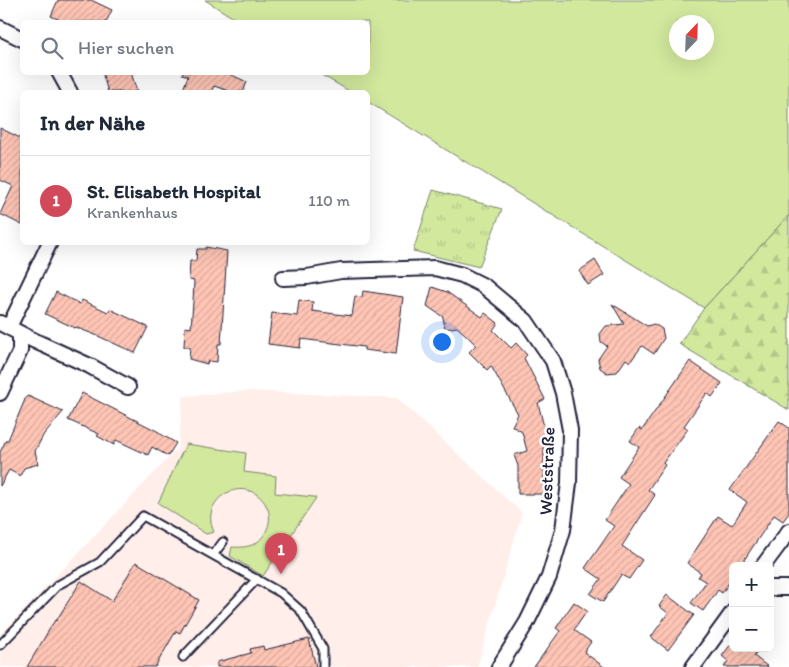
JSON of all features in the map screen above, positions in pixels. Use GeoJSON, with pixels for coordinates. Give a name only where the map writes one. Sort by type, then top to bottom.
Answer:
{"type":"FeatureCollection","features":[{"type":"Feature","properties":{"kind":"street"},"geometry":{"type":"LineString","coordinates":[[0,28],[20,37]]}},
{"type":"Feature","properties":{"kind":"street"},"geometry":{"type":"LineString","coordinates":[[61,75],[69,90]]}},
{"type":"Feature","properties":{"kind":"street"},"geometry":{"type":"LineString","coordinates":[[0,393],[20,351],[10,328],[49,245]]}},
{"type":"Feature","properties":{"kind":"street","name":"Weststraße"},"geometry":{"type":"LineString","coordinates":[[283,278],[307,277],[341,270],[435,268],[462,276],[484,286],[526,320],[553,360],[563,393],[570,430],[569,484],[563,530],[549,577],[527,622],[499,667]]}},
{"type":"Feature","properties":{"kind":"street"},"geometry":{"type":"LineString","coordinates":[[10,328],[90,366],[128,387]]}},
{"type":"Feature","properties":{"kind":"street"},"geometry":{"type":"LineString","coordinates":[[766,562],[789,531]]}},
{"type":"Feature","properties":{"kind":"street"},"geometry":{"type":"LineString","coordinates":[[774,588],[789,588]]}},
{"type":"Feature","properties":{"kind":"street"},"geometry":{"type":"LineString","coordinates":[[693,667],[729,618]]}},
{"type":"Feature","properties":{"kind":"lane"},"geometry":{"type":"LineString","coordinates":[[0,645],[58,585],[100,562],[143,516],[281,594],[300,611],[323,649],[323,667]]}},
{"type":"Feature","properties":{"kind":"lane"},"geometry":{"type":"LineString","coordinates":[[212,555],[222,542]]}},
{"type":"Feature","properties":{"kind":"lane"},"geometry":{"type":"LineString","coordinates":[[182,657],[256,579]]}},
{"type":"Feature","properties":{"kind":"shaded area"},"geometry":{"type":"Polygon","coordinates":[[[249,391],[397,398],[522,513],[477,667],[0,667],[0,635],[178,448],[183,396],[249,391]]]}},
{"type":"Feature","properties":{"kind":"green space"},"geometry":{"type":"Polygon","coordinates":[[[205,0],[789,0],[789,215],[704,308],[370,103],[370,90],[348,90],[321,75],[370,75],[370,20],[237,20],[205,0]]]}},
{"type":"Feature","properties":{"kind":"green space"},"geometry":{"type":"Polygon","coordinates":[[[433,190],[502,209],[479,267],[413,251],[433,190]]]}},
{"type":"Feature","properties":{"kind":"green space"},"geometry":{"type":"Polygon","coordinates":[[[789,215],[789,410],[679,344],[704,308],[789,215]]]}},
{"type":"Feature","properties":{"kind":"green space"},"geometry":{"type":"Polygon","coordinates":[[[186,444],[246,453],[244,472],[276,476],[275,493],[316,498],[263,576],[230,556],[232,547],[242,547],[255,543],[259,541],[267,530],[269,513],[259,496],[249,491],[238,490],[228,492],[219,499],[213,508],[211,519],[214,532],[206,534],[158,503],[186,444]]]}},
{"type":"Feature","properties":{"kind":"building"},"geometry":{"type":"Polygon","coordinates":[[[58,0],[91,0],[112,10],[107,20],[60,20],[51,16],[58,0]]]}},
{"type":"Feature","properties":{"kind":"building"},"geometry":{"type":"Polygon","coordinates":[[[103,75],[132,75],[136,90],[107,90],[103,75]]]}},
{"type":"Feature","properties":{"kind":"building"},"geometry":{"type":"Polygon","coordinates":[[[185,75],[232,75],[247,82],[244,90],[226,90],[214,86],[212,90],[183,90],[188,76],[185,75]]]}},
{"type":"Feature","properties":{"kind":"building"},"geometry":{"type":"Polygon","coordinates":[[[0,128],[20,138],[20,224],[0,214],[13,186],[0,180],[0,128]]]}},
{"type":"Feature","properties":{"kind":"building"},"geometry":{"type":"Polygon","coordinates":[[[206,247],[227,251],[221,344],[218,344],[217,362],[208,361],[207,364],[189,359],[190,347],[184,347],[185,327],[191,328],[193,302],[194,281],[189,280],[190,261],[196,261],[197,249],[206,249],[206,247]]]}},
{"type":"Feature","properties":{"kind":"building"},"geometry":{"type":"Polygon","coordinates":[[[595,260],[604,275],[588,285],[579,271],[595,260]]]}},
{"type":"Feature","properties":{"kind":"building"},"geometry":{"type":"Polygon","coordinates":[[[432,287],[447,292],[482,317],[485,313],[498,323],[493,330],[511,348],[516,343],[527,355],[524,358],[545,399],[538,403],[543,423],[550,430],[544,438],[546,446],[544,446],[544,494],[518,494],[518,466],[514,455],[527,451],[522,432],[512,426],[518,414],[491,366],[487,370],[469,352],[476,345],[457,327],[445,329],[443,317],[427,306],[432,287]]]}},
{"type":"Feature","properties":{"kind":"building"},"geometry":{"type":"Polygon","coordinates":[[[363,291],[403,297],[396,354],[364,350],[364,347],[301,339],[300,348],[268,344],[272,313],[297,316],[299,300],[313,302],[312,311],[352,316],[355,296],[362,297],[363,291]]]}},
{"type":"Feature","properties":{"kind":"building"},"geometry":{"type":"Polygon","coordinates":[[[56,292],[80,304],[82,300],[108,312],[110,309],[148,327],[135,353],[45,314],[56,292]]]}},
{"type":"Feature","properties":{"kind":"building"},"geometry":{"type":"Polygon","coordinates":[[[612,304],[647,326],[654,324],[662,329],[664,338],[654,354],[642,346],[630,362],[626,359],[617,372],[607,373],[600,368],[598,359],[607,346],[601,342],[600,334],[606,326],[624,324],[612,304]]]}},
{"type":"Feature","properties":{"kind":"building"},"geometry":{"type":"Polygon","coordinates":[[[690,361],[722,383],[712,397],[707,393],[684,426],[688,429],[663,463],[665,465],[648,490],[655,495],[622,546],[642,560],[629,579],[621,575],[603,602],[590,594],[601,579],[585,568],[614,526],[605,520],[629,484],[619,477],[639,447],[630,441],[639,428],[642,430],[690,361]]]}},
{"type":"Feature","properties":{"kind":"building"},"geometry":{"type":"Polygon","coordinates":[[[82,393],[159,432],[176,443],[168,456],[152,447],[148,455],[116,440],[114,445],[97,436],[99,434],[68,420],[82,393]]]}},
{"type":"Feature","properties":{"kind":"building"},"geometry":{"type":"Polygon","coordinates":[[[28,396],[63,412],[44,434],[35,451],[38,464],[24,468],[20,476],[9,470],[0,486],[0,452],[6,440],[8,440],[28,396]]]}},
{"type":"Feature","properties":{"kind":"building"},"geometry":{"type":"Polygon","coordinates":[[[779,421],[789,428],[789,513],[783,521],[774,515],[743,562],[729,562],[729,583],[722,593],[718,590],[703,611],[691,603],[706,582],[698,577],[701,573],[687,563],[718,516],[732,525],[747,502],[730,490],[779,421]]]}},
{"type":"Feature","properties":{"kind":"building"},"geometry":{"type":"Polygon","coordinates":[[[136,562],[199,600],[180,633],[176,631],[155,667],[27,667],[81,581],[112,601],[136,562]]]}},
{"type":"Feature","properties":{"kind":"building"},"geometry":{"type":"Polygon","coordinates":[[[667,595],[694,615],[668,650],[651,637],[668,613],[659,606],[667,595]]]}},
{"type":"Feature","properties":{"kind":"building"},"geometry":{"type":"Polygon","coordinates":[[[574,602],[587,611],[574,630],[591,642],[584,652],[604,667],[534,667],[560,631],[556,628],[574,602]]]}},
{"type":"Feature","properties":{"kind":"building"},"geometry":{"type":"Polygon","coordinates":[[[309,639],[316,667],[217,667],[217,662],[251,653],[250,649],[263,646],[264,650],[309,639]]]}},
{"type":"Feature","properties":{"kind":"building"},"geometry":{"type":"Polygon","coordinates":[[[729,647],[729,652],[756,652],[754,656],[768,667],[724,667],[728,661],[722,656],[729,647]]]}},
{"type":"Feature","properties":{"kind":"place","name":"St. Elisabeth Hospital"},"geometry":{"type":"Point","coordinates":[281,574]}}]}
